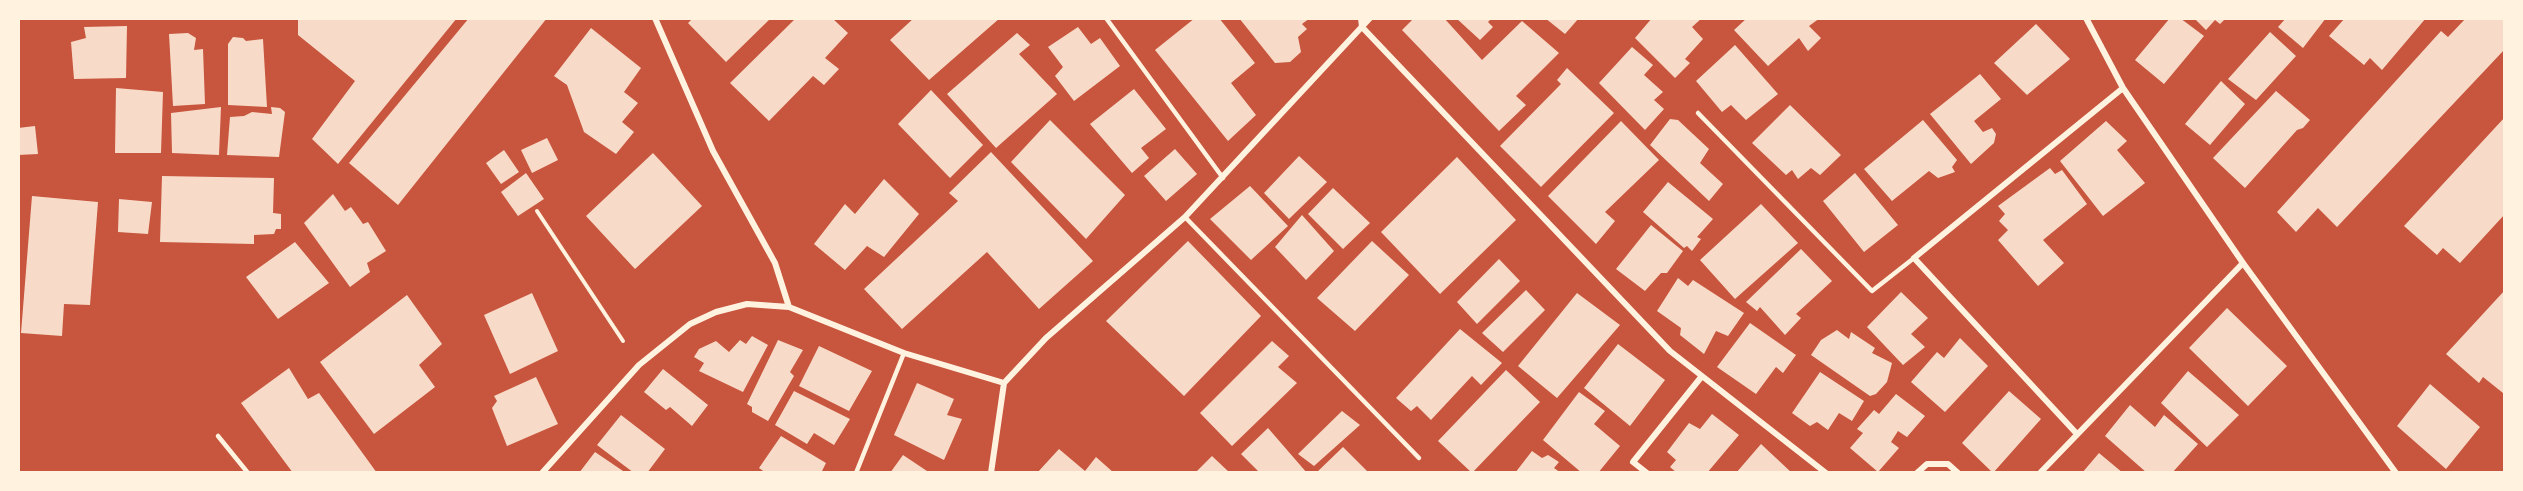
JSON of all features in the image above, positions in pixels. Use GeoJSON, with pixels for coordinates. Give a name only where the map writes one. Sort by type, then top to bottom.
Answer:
{"type":"FeatureCollection","features":[{"type":"Feature","properties":{"kind":"street"},"geometry":{"type":"LineString","coordinates":[[655,18],[713,151],[775,263],[789,307]]}},
{"type":"Feature","properties":{"kind":"street"},"geometry":{"type":"LineString","coordinates":[[1361,18],[1362,27],[1670,351],[1826,473]]}},
{"type":"Feature","properties":{"kind":"street"},"geometry":{"type":"LineString","coordinates":[[991,473],[1004,383],[1046,338],[1185,217],[1224,178],[1370,18]]}},
{"type":"Feature","properties":{"kind":"street"},"geometry":{"type":"LineString","coordinates":[[2086,18],[2123,88],[2243,263],[2396,473]]}},
{"type":"Feature","properties":{"kind":"street"},"geometry":{"type":"LineString","coordinates":[[2077,434],[1914,258],[2123,88]]}},
{"type":"Feature","properties":{"kind":"street"},"geometry":{"type":"LineString","coordinates":[[2040,473],[2243,263]]}},
{"type":"Feature","properties":{"kind":"street"},"geometry":{"type":"LineString","coordinates":[[542,473],[639,365],[690,324],[716,312],[747,304],[789,307],[904,352],[1004,383]]}},
{"type":"Feature","properties":{"kind":"street"},"geometry":{"type":"LineString","coordinates":[[1647,473],[1633,462],[1702,376]]}},
{"type":"Feature","properties":{"kind":"street"},"geometry":{"type":"LineString","coordinates":[[1917,473],[1927,464],[1948,464],[1958,473]]}},
{"type":"Feature","properties":{"kind":"lane"},"geometry":{"type":"LineString","coordinates":[[1106,18],[1224,178]]}},
{"type":"Feature","properties":{"kind":"lane"},"geometry":{"type":"LineString","coordinates":[[1698,113],[1872,291],[1914,258]]}},
{"type":"Feature","properties":{"kind":"lane"},"geometry":{"type":"LineString","coordinates":[[1185,217],[1419,458]]}},
{"type":"Feature","properties":{"kind":"lane"},"geometry":{"type":"LineString","coordinates":[[856,473],[904,352]]}},
{"type":"Feature","properties":{"kind":"lane"},"geometry":{"type":"LineString","coordinates":[[218,436],[248,473]]}},
{"type":"Feature","properties":{"kind":"path"},"geometry":{"type":"LineString","coordinates":[[537,212],[639,365]]}},
{"type":"Feature","properties":{"kind":"building"},"geometry":{"type":"Polygon","coordinates":[[[298,18],[457,18],[338,164],[312,139],[355,81],[298,35],[298,18]]]}},
{"type":"Feature","properties":{"kind":"building"},"geometry":{"type":"Polygon","coordinates":[[[469,18],[547,18],[398,205],[349,163],[469,18]]]}},
{"type":"Feature","properties":{"kind":"building"},"geometry":{"type":"Polygon","coordinates":[[[693,18],[771,18],[726,62],[688,23],[693,18]]]}},
{"type":"Feature","properties":{"kind":"building"},"geometry":{"type":"Polygon","coordinates":[[[796,18],[832,18],[848,33],[825,58],[839,69],[824,85],[813,76],[769,121],[730,83],[796,18]]]}},
{"type":"Feature","properties":{"kind":"building"},"geometry":{"type":"Polygon","coordinates":[[[914,18],[1000,18],[929,80],[890,40],[914,18]]]}},
{"type":"Feature","properties":{"kind":"building"},"geometry":{"type":"Polygon","coordinates":[[[1195,18],[1219,18],[1255,63],[1231,83],[1256,115],[1228,141],[1155,50],[1195,18]]]}},
{"type":"Feature","properties":{"kind":"building"},"geometry":{"type":"Polygon","coordinates":[[[1239,18],[1310,18],[1302,24],[1307,29],[1298,37],[1301,52],[1290,62],[1275,63],[1239,18]]]}},
{"type":"Feature","properties":{"kind":"building"},"geometry":{"type":"Polygon","coordinates":[[[1414,18],[1444,18],[1482,60],[1522,21],[1559,53],[1516,96],[1526,105],[1499,131],[1402,30],[1414,18]]]}},
{"type":"Feature","properties":{"kind":"building"},"geometry":{"type":"Polygon","coordinates":[[[1456,18],[1492,18],[1488,22],[1493,27],[1480,40],[1456,18]]]}},
{"type":"Feature","properties":{"kind":"building"},"geometry":{"type":"Polygon","coordinates":[[[1545,18],[1579,18],[1565,34],[1545,18]]]}},
{"type":"Feature","properties":{"kind":"building"},"geometry":{"type":"Polygon","coordinates":[[[1652,18],[1702,18],[1692,27],[1703,39],[1685,59],[1690,63],[1675,78],[1635,38],[1652,18]]]}},
{"type":"Feature","properties":{"kind":"building"},"geometry":{"type":"Polygon","coordinates":[[[1747,18],[1820,18],[1809,26],[1821,38],[1808,51],[1799,38],[1768,66],[1734,30],[1747,18]]]}},
{"type":"Feature","properties":{"kind":"building"},"geometry":{"type":"Polygon","coordinates":[[[2170,18],[2180,18],[2204,36],[2164,84],[2135,60],[2170,18]]]}},
{"type":"Feature","properties":{"kind":"building"},"geometry":{"type":"Polygon","coordinates":[[[2194,18],[2226,18],[2220,24],[2215,20],[2206,30],[2194,18]]]}},
{"type":"Feature","properties":{"kind":"building"},"geometry":{"type":"Polygon","coordinates":[[[2286,18],[2326,18],[2303,48],[2278,27],[2286,18]]]}},
{"type":"Feature","properties":{"kind":"building"},"geometry":{"type":"Polygon","coordinates":[[[2345,18],[2426,18],[2382,70],[2370,58],[2364,65],[2329,36],[2345,18]]]}},
{"type":"Feature","properties":{"kind":"building"},"geometry":{"type":"Polygon","coordinates":[[[2466,18],[2505,18],[2505,49],[2337,227],[2318,208],[2296,232],[2277,212],[2441,31],[2448,37],[2466,18]]]}},
{"type":"Feature","properties":{"kind":"building"},"geometry":{"type":"Polygon","coordinates":[[[2036,24],[2070,59],[2027,95],[1994,63],[2036,24]]]}},
{"type":"Feature","properties":{"kind":"building"},"geometry":{"type":"Polygon","coordinates":[[[127,26],[126,78],[74,79],[71,42],[86,38],[84,27],[127,26]]]}},
{"type":"Feature","properties":{"kind":"building"},"geometry":{"type":"Polygon","coordinates":[[[1078,27],[1091,44],[1100,38],[1120,66],[1074,101],[1055,76],[1063,67],[1048,47],[1078,27]]]}},
{"type":"Feature","properties":{"kind":"building"},"geometry":{"type":"Polygon","coordinates":[[[591,28],[641,68],[624,92],[638,103],[622,122],[634,132],[616,154],[584,132],[567,85],[554,76],[591,28]]]}},
{"type":"Feature","properties":{"kind":"building"},"geometry":{"type":"Polygon","coordinates":[[[2270,32],[2296,56],[2256,100],[2228,79],[2270,32]]]}},
{"type":"Feature","properties":{"kind":"building"},"geometry":{"type":"Polygon","coordinates":[[[188,33],[196,38],[194,50],[203,49],[205,104],[173,106],[169,34],[188,33]]]}},
{"type":"Feature","properties":{"kind":"building"},"geometry":{"type":"Polygon","coordinates":[[[1017,33],[1030,45],[1019,54],[1057,94],[996,148],[947,94],[1017,33]]]}},
{"type":"Feature","properties":{"kind":"building"},"geometry":{"type":"Polygon","coordinates":[[[233,37],[243,38],[246,41],[263,39],[267,107],[228,105],[228,44],[233,37]]]}},
{"type":"Feature","properties":{"kind":"building"},"geometry":{"type":"Polygon","coordinates":[[[1735,45],[1778,94],[1746,120],[1731,105],[1722,112],[1696,81],[1735,45]]]}},
{"type":"Feature","properties":{"kind":"building"},"geometry":{"type":"Polygon","coordinates":[[[1632,47],[1653,65],[1644,75],[1663,92],[1654,100],[1664,109],[1645,130],[1599,83],[1632,47]]]}},
{"type":"Feature","properties":{"kind":"building"},"geometry":{"type":"Polygon","coordinates":[[[1567,68],[1614,113],[1541,187],[1500,146],[1561,84],[1557,80],[1567,68]]]}},
{"type":"Feature","properties":{"kind":"building"},"geometry":{"type":"Polygon","coordinates":[[[1980,74],[2001,99],[1974,121],[1983,132],[1992,128],[1996,134],[1994,143],[1971,164],[1930,114],[1980,74]]]}},
{"type":"Feature","properties":{"kind":"building"},"geometry":{"type":"Polygon","coordinates":[[[2221,81],[2245,104],[2210,145],[2185,124],[2221,81]]]}},
{"type":"Feature","properties":{"kind":"building"},"geometry":{"type":"Polygon","coordinates":[[[116,88],[163,92],[161,153],[115,153],[116,88]]]}},
{"type":"Feature","properties":{"kind":"building"},"geometry":{"type":"Polygon","coordinates":[[[1134,89],[1166,129],[1141,148],[1149,158],[1132,173],[1090,124],[1134,89]]]}},
{"type":"Feature","properties":{"kind":"building"},"geometry":{"type":"Polygon","coordinates":[[[931,90],[983,145],[950,178],[898,124],[931,90]]]}},
{"type":"Feature","properties":{"kind":"building"},"geometry":{"type":"Polygon","coordinates":[[[2276,91],[2310,120],[2303,128],[2297,130],[2245,188],[2213,158],[2276,91]]]}},
{"type":"Feature","properties":{"kind":"building"},"geometry":{"type":"Polygon","coordinates":[[[1790,105],[1841,155],[1820,175],[1811,168],[1798,179],[1792,170],[1786,175],[1752,143],[1790,105]]]}},
{"type":"Feature","properties":{"kind":"building"},"geometry":{"type":"Polygon","coordinates":[[[221,107],[219,155],[172,153],[171,113],[221,107]]]}},
{"type":"Feature","properties":{"kind":"building"},"geometry":{"type":"Polygon","coordinates":[[[271,107],[280,108],[285,112],[279,157],[227,155],[230,117],[244,116],[252,112],[272,114],[271,107]]]}},
{"type":"Feature","properties":{"kind":"building"},"geometry":{"type":"Polygon","coordinates":[[[2505,117],[2505,214],[2460,263],[2443,248],[2437,255],[2404,226],[2505,117]]]}},
{"type":"Feature","properties":{"kind":"building"},"geometry":{"type":"Polygon","coordinates":[[[1670,119],[1678,120],[1709,149],[1700,163],[1723,184],[1709,201],[1650,145],[1670,119]]]}},
{"type":"Feature","properties":{"kind":"building"},"geometry":{"type":"Polygon","coordinates":[[[1050,120],[1125,195],[1086,239],[1011,162],[1050,120]]]}},
{"type":"Feature","properties":{"kind":"building"},"geometry":{"type":"Polygon","coordinates":[[[1923,120],[1957,160],[1952,167],[1955,172],[1938,178],[1929,171],[1892,201],[1864,169],[1923,120]]]}},
{"type":"Feature","properties":{"kind":"building"},"geometry":{"type":"Polygon","coordinates":[[[1621,121],[1659,160],[1605,212],[1615,221],[1596,244],[1548,196],[1621,121]]]}},
{"type":"Feature","properties":{"kind":"building"},"geometry":{"type":"Polygon","coordinates":[[[2106,121],[2127,141],[2117,150],[2145,183],[2103,216],[2060,161],[2106,121]]]}},
{"type":"Feature","properties":{"kind":"building"},"geometry":{"type":"Polygon","coordinates":[[[35,126],[38,154],[18,155],[18,128],[35,126]]]}},
{"type":"Feature","properties":{"kind":"building"},"geometry":{"type":"Polygon","coordinates":[[[547,138],[558,160],[532,173],[521,150],[547,138]]]}},
{"type":"Feature","properties":{"kind":"building"},"geometry":{"type":"Polygon","coordinates":[[[1175,149],[1197,174],[1166,201],[1144,176],[1175,149]]]}},
{"type":"Feature","properties":{"kind":"building"},"geometry":{"type":"Polygon","coordinates":[[[504,150],[519,172],[501,184],[486,163],[504,150]]]}},
{"type":"Feature","properties":{"kind":"building"},"geometry":{"type":"Polygon","coordinates":[[[991,152],[1093,261],[1039,309],[987,252],[902,329],[864,289],[958,201],[949,193],[991,152]]]}},
{"type":"Feature","properties":{"kind":"building"},"geometry":{"type":"Polygon","coordinates":[[[653,153],[702,206],[635,269],[586,216],[653,153]]]}},
{"type":"Feature","properties":{"kind":"building"},"geometry":{"type":"Polygon","coordinates":[[[1299,156],[1327,182],[1289,219],[1264,193],[1299,156]]]}},
{"type":"Feature","properties":{"kind":"building"},"geometry":{"type":"Polygon","coordinates":[[[1457,157],[1516,220],[1440,294],[1381,232],[1457,157]]]}},
{"type":"Feature","properties":{"kind":"building"},"geometry":{"type":"Polygon","coordinates":[[[2050,168],[2055,174],[2062,170],[2087,204],[2043,240],[2064,263],[2038,286],[1998,240],[2008,230],[1999,221],[2005,214],[1998,206],[2050,168]]]}},
{"type":"Feature","properties":{"kind":"building"},"geometry":{"type":"Polygon","coordinates":[[[526,173],[544,199],[518,216],[501,192],[526,173]]]}},
{"type":"Feature","properties":{"kind":"building"},"geometry":{"type":"Polygon","coordinates":[[[1855,173],[1898,225],[1864,252],[1823,201],[1855,173]]]}},
{"type":"Feature","properties":{"kind":"building"},"geometry":{"type":"Polygon","coordinates":[[[162,176],[274,178],[273,213],[281,214],[281,229],[276,229],[274,234],[254,235],[254,244],[160,242],[162,176]]]}},
{"type":"Feature","properties":{"kind":"building"},"geometry":{"type":"Polygon","coordinates":[[[884,179],[919,214],[884,257],[867,246],[845,270],[814,244],[845,204],[855,214],[884,179]]]}},
{"type":"Feature","properties":{"kind":"building"},"geometry":{"type":"Polygon","coordinates":[[[1668,182],[1713,219],[1697,237],[1701,239],[1692,251],[1687,246],[1684,248],[1643,212],[1668,182]]]}},
{"type":"Feature","properties":{"kind":"building"},"geometry":{"type":"Polygon","coordinates":[[[1250,186],[1288,226],[1251,260],[1210,219],[1250,186]]]}},
{"type":"Feature","properties":{"kind":"building"},"geometry":{"type":"Polygon","coordinates":[[[1333,188],[1370,223],[1343,249],[1308,214],[1333,188]]]}},
{"type":"Feature","properties":{"kind":"building"},"geometry":{"type":"Polygon","coordinates":[[[333,194],[345,211],[351,207],[363,224],[368,222],[386,251],[367,263],[370,272],[350,287],[304,223],[333,194]]]}},
{"type":"Feature","properties":{"kind":"building"},"geometry":{"type":"Polygon","coordinates":[[[32,196],[98,202],[90,305],[64,304],[62,336],[21,333],[32,196]]]}},
{"type":"Feature","properties":{"kind":"building"},"geometry":{"type":"Polygon","coordinates":[[[119,199],[152,202],[148,234],[118,232],[119,199]]]}},
{"type":"Feature","properties":{"kind":"building"},"geometry":{"type":"Polygon","coordinates":[[[1761,204],[1798,243],[1735,299],[1700,260],[1761,204]]]}},
{"type":"Feature","properties":{"kind":"building"},"geometry":{"type":"Polygon","coordinates":[[[1302,215],[1334,251],[1306,280],[1275,247],[1302,215]]]}},
{"type":"Feature","properties":{"kind":"building"},"geometry":{"type":"Polygon","coordinates":[[[1651,225],[1683,251],[1667,273],[1661,273],[1645,291],[1616,269],[1651,225]]]}},
{"type":"Feature","properties":{"kind":"building"},"geometry":{"type":"Polygon","coordinates":[[[1188,241],[1261,316],[1184,396],[1106,321],[1188,241]]]}},
{"type":"Feature","properties":{"kind":"building"},"geometry":{"type":"Polygon","coordinates":[[[1372,241],[1409,275],[1355,331],[1317,298],[1372,241]]]}},
{"type":"Feature","properties":{"kind":"building"},"geometry":{"type":"Polygon","coordinates":[[[295,242],[329,283],[278,319],[246,277],[295,242]]]}},
{"type":"Feature","properties":{"kind":"building"},"geometry":{"type":"Polygon","coordinates":[[[1801,249],[1832,281],[1796,314],[1801,318],[1785,335],[1760,307],[1757,311],[1746,302],[1801,249]]]}},
{"type":"Feature","properties":{"kind":"building"},"geometry":{"type":"Polygon","coordinates":[[[1499,259],[1520,281],[1477,324],[1457,302],[1499,259]]]}},
{"type":"Feature","properties":{"kind":"building"},"geometry":{"type":"Polygon","coordinates":[[[1678,278],[1688,286],[1693,280],[1744,313],[1728,336],[1716,331],[1704,354],[1680,335],[1681,328],[1657,311],[1678,278]]]}},
{"type":"Feature","properties":{"kind":"building"},"geometry":{"type":"Polygon","coordinates":[[[1526,290],[1545,310],[1503,352],[1482,333],[1526,290]]]}},
{"type":"Feature","properties":{"kind":"building"},"geometry":{"type":"Polygon","coordinates":[[[2505,290],[2505,390],[2503,393],[2483,377],[2479,383],[2446,354],[2505,290]]]}},
{"type":"Feature","properties":{"kind":"building"},"geometry":{"type":"Polygon","coordinates":[[[1901,292],[1928,318],[1911,334],[1925,347],[1903,365],[1867,327],[1901,292]]]}},
{"type":"Feature","properties":{"kind":"building"},"geometry":{"type":"Polygon","coordinates":[[[532,293],[558,351],[510,374],[484,315],[532,293]]]}},
{"type":"Feature","properties":{"kind":"building"},"geometry":{"type":"Polygon","coordinates":[[[1577,293],[1620,325],[1557,398],[1518,366],[1577,293]]]}},
{"type":"Feature","properties":{"kind":"building"},"geometry":{"type":"Polygon","coordinates":[[[407,295],[442,344],[419,365],[435,387],[374,434],[320,362],[407,295]]]}},
{"type":"Feature","properties":{"kind":"building"},"geometry":{"type":"Polygon","coordinates":[[[2227,308],[2287,366],[2248,406],[2189,348],[2227,308]]]}},
{"type":"Feature","properties":{"kind":"building"},"geometry":{"type":"Polygon","coordinates":[[[1750,323],[1796,355],[1783,373],[1776,367],[1756,394],[1717,367],[1750,323]]]}},
{"type":"Feature","properties":{"kind":"building"},"geometry":{"type":"Polygon","coordinates":[[[1460,329],[1502,363],[1481,385],[1472,376],[1431,420],[1417,406],[1411,411],[1396,398],[1460,329]]]}},
{"type":"Feature","properties":{"kind":"building"},"geometry":{"type":"Polygon","coordinates":[[[1837,330],[1849,339],[1851,332],[1875,348],[1872,353],[1892,363],[1887,382],[1876,394],[1870,396],[1811,355],[1821,340],[1837,330]]]}},
{"type":"Feature","properties":{"kind":"building"},"geometry":{"type":"Polygon","coordinates":[[[752,336],[768,345],[743,392],[699,371],[704,363],[694,357],[699,349],[716,341],[729,352],[740,340],[746,344],[752,336]]]}},
{"type":"Feature","properties":{"kind":"building"},"geometry":{"type":"Polygon","coordinates":[[[1960,338],[1988,366],[1945,412],[1911,382],[1937,352],[1944,358],[1960,338]]]}},
{"type":"Feature","properties":{"kind":"building"},"geometry":{"type":"Polygon","coordinates":[[[778,340],[803,350],[790,372],[794,376],[768,421],[752,412],[752,407],[747,404],[778,340]]]}},
{"type":"Feature","properties":{"kind":"building"},"geometry":{"type":"Polygon","coordinates":[[[1272,341],[1289,356],[1278,367],[1297,383],[1232,446],[1200,413],[1272,341]]]}},
{"type":"Feature","properties":{"kind":"building"},"geometry":{"type":"Polygon","coordinates":[[[1618,344],[1665,380],[1630,426],[1584,388],[1618,344]]]}},
{"type":"Feature","properties":{"kind":"building"},"geometry":{"type":"Polygon","coordinates":[[[819,346],[872,371],[849,411],[799,386],[819,346]]]}},
{"type":"Feature","properties":{"kind":"building"},"geometry":{"type":"Polygon","coordinates":[[[289,368],[308,399],[319,393],[377,473],[293,473],[241,403],[289,368]]]}},
{"type":"Feature","properties":{"kind":"building"},"geometry":{"type":"Polygon","coordinates":[[[663,369],[708,405],[692,426],[670,407],[666,410],[644,392],[663,369]]]}},
{"type":"Feature","properties":{"kind":"building"},"geometry":{"type":"Polygon","coordinates":[[[1506,370],[1540,402],[1472,473],[1438,441],[1506,370]]]}},
{"type":"Feature","properties":{"kind":"building"},"geometry":{"type":"Polygon","coordinates":[[[2188,371],[2239,415],[2207,447],[2161,403],[2188,371]]]}},
{"type":"Feature","properties":{"kind":"building"},"geometry":{"type":"Polygon","coordinates":[[[1820,372],[1864,401],[1852,421],[1839,413],[1828,430],[1817,422],[1810,426],[1792,413],[1820,372]]]}},
{"type":"Feature","properties":{"kind":"building"},"geometry":{"type":"Polygon","coordinates":[[[536,377],[558,424],[507,446],[492,408],[497,401],[494,396],[536,377]]]}},
{"type":"Feature","properties":{"kind":"building"},"geometry":{"type":"Polygon","coordinates":[[[917,383],[954,399],[947,415],[962,419],[944,460],[894,435],[917,383]]]}},
{"type":"Feature","properties":{"kind":"building"},"geometry":{"type":"Polygon","coordinates":[[[2430,384],[2480,427],[2446,469],[2397,426],[2430,384]]]}},
{"type":"Feature","properties":{"kind":"building"},"geometry":{"type":"Polygon","coordinates":[[[794,391],[850,419],[834,445],[814,433],[807,444],[775,425],[794,391]]]}},
{"type":"Feature","properties":{"kind":"building"},"geometry":{"type":"Polygon","coordinates":[[[2009,391],[2041,419],[1993,473],[1962,443],[2009,391]]]}},
{"type":"Feature","properties":{"kind":"building"},"geometry":{"type":"Polygon","coordinates":[[[1579,392],[1605,411],[1594,424],[1620,446],[1598,473],[1582,473],[1543,440],[1579,392]]]}},
{"type":"Feature","properties":{"kind":"building"},"geometry":{"type":"Polygon","coordinates":[[[1896,394],[1925,416],[1907,437],[1898,431],[1891,442],[1899,448],[1878,472],[1850,448],[1863,433],[1857,429],[1874,410],[1879,414],[1896,394]]]}},
{"type":"Feature","properties":{"kind":"building"},"geometry":{"type":"Polygon","coordinates":[[[2130,405],[2155,427],[2164,415],[2198,444],[2172,473],[2147,473],[2105,436],[2130,405]]]}},
{"type":"Feature","properties":{"kind":"building"},"geometry":{"type":"Polygon","coordinates":[[[1342,411],[1360,425],[1314,466],[1298,454],[1342,411]]]}},
{"type":"Feature","properties":{"kind":"building"},"geometry":{"type":"Polygon","coordinates":[[[1712,414],[1739,435],[1707,473],[1677,473],[1670,467],[1676,460],[1667,452],[1689,423],[1700,429],[1712,414]]]}},
{"type":"Feature","properties":{"kind":"building"},"geometry":{"type":"Polygon","coordinates":[[[621,415],[665,449],[647,473],[634,473],[597,445],[621,415]]]}},
{"type":"Feature","properties":{"kind":"building"},"geometry":{"type":"Polygon","coordinates":[[[1268,428],[1307,473],[1260,473],[1241,454],[1268,428]]]}},
{"type":"Feature","properties":{"kind":"building"},"geometry":{"type":"Polygon","coordinates":[[[781,436],[826,463],[821,473],[766,473],[759,468],[781,436]]]}},
{"type":"Feature","properties":{"kind":"building"},"geometry":{"type":"Polygon","coordinates":[[[1761,444],[1792,473],[1736,473],[1761,444]]]}},
{"type":"Feature","properties":{"kind":"building"},"geometry":{"type":"Polygon","coordinates":[[[1343,447],[1369,473],[1316,473],[1343,447]]]}},
{"type":"Feature","properties":{"kind":"building"},"geometry":{"type":"Polygon","coordinates":[[[1059,449],[1085,471],[1096,457],[1114,473],[1037,473],[1059,449]]]}},
{"type":"Feature","properties":{"kind":"building"},"geometry":{"type":"Polygon","coordinates":[[[1532,451],[1542,458],[1548,455],[1559,462],[1554,468],[1561,473],[1515,473],[1532,451]]]}},
{"type":"Feature","properties":{"kind":"building"},"geometry":{"type":"Polygon","coordinates":[[[595,452],[626,473],[579,473],[595,452]]]}},
{"type":"Feature","properties":{"kind":"building"},"geometry":{"type":"Polygon","coordinates":[[[2099,453],[2123,473],[2082,473],[2099,453]]]}},
{"type":"Feature","properties":{"kind":"building"},"geometry":{"type":"Polygon","coordinates":[[[903,455],[930,473],[890,473],[903,455]]]}},
{"type":"Feature","properties":{"kind":"building"},"geometry":{"type":"Polygon","coordinates":[[[1212,456],[1230,473],[1195,473],[1212,456]]]}}]}
